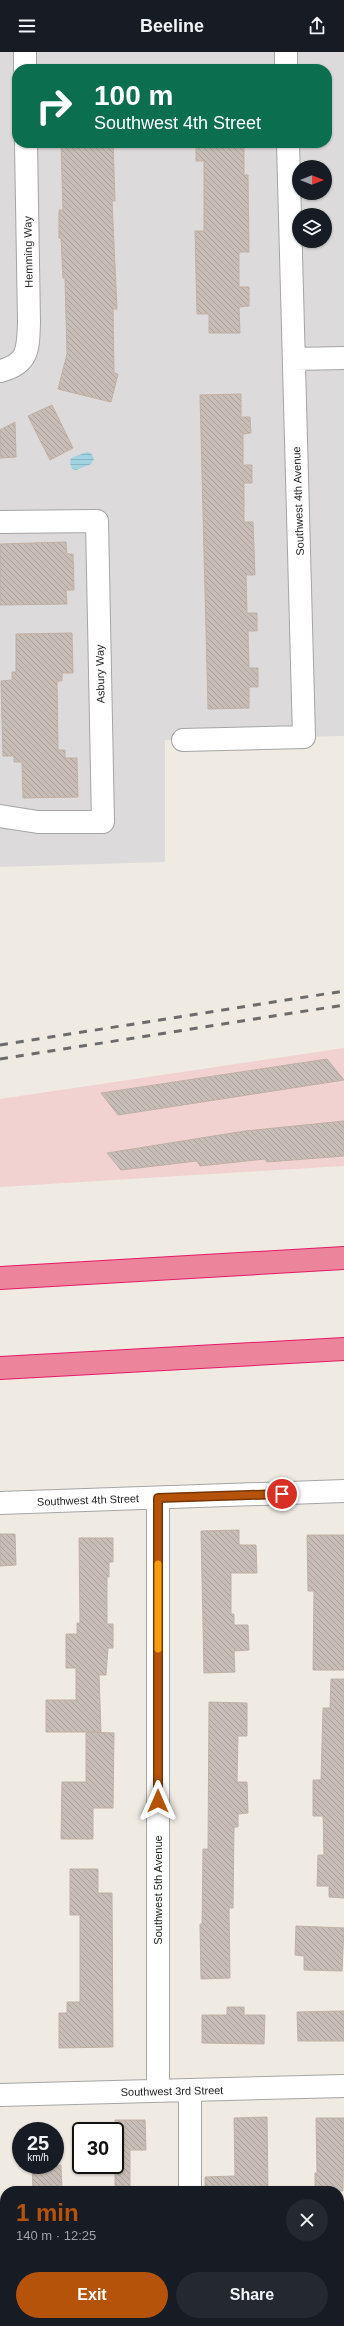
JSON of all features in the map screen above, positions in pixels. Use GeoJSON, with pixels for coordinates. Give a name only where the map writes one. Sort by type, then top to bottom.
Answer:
{"type":"FeatureCollection","features":[{"type":"Feature","properties":{"kind":"highway"},"geometry":{"type":"LineString","coordinates":[[0,1278],[342,1258]]}},
{"type":"Feature","properties":{"kind":"highway"},"geometry":{"type":"LineString","coordinates":[[0,1368],[344,1349]]}},
{"type":"Feature","properties":{"kind":"street"},"geometry":{"type":"LineString","coordinates":[[25,52],[25,64]]}},
{"type":"Feature","properties":{"kind":"street"},"geometry":{"type":"LineString","coordinates":[[286,52],[286,64]]}},
{"type":"Feature","properties":{"kind":"street","name":"Hemming Way"},"geometry":{"type":"LineString","coordinates":[[0,371],[12,368],[22,360],[28,350],[29,322],[26,148]]}},
{"type":"Feature","properties":{"kind":"street","name":"Southwest 4th Avenue"},"geometry":{"type":"LineString","coordinates":[[183,740],[304,738],[288,148]]}},
{"type":"Feature","properties":{"kind":"street"},"geometry":{"type":"LineString","coordinates":[[294,359],[344,358]]}},
{"type":"Feature","properties":{"kind":"street","name":"Asbury Way"},"geometry":{"type":"LineString","coordinates":[[0,522],[97,521],[103,822],[38,822],[0,816]]}},
{"type":"Feature","properties":{"kind":"street","name":"Southwest 4th Street"},"geometry":{"type":"LineString","coordinates":[[0,1502],[344,1491]]}},
{"type":"Feature","properties":{"kind":"street","name":"Southwest 5th Avenue"},"geometry":{"type":"LineString","coordinates":[[158,1498],[158,2091]]}},
{"type":"Feature","properties":{"kind":"street","name":"Southwest 3rd Street"},"geometry":{"type":"LineString","coordinates":[[0,2095],[344,2086]]}},
{"type":"Feature","properties":{"kind":"street"},"geometry":{"type":"LineString","coordinates":[[190,2090],[190,2186]]}},
{"type":"Feature","properties":{"kind":"shaded area"},"geometry":{"type":"Polygon","coordinates":[[[0,52],[344,52],[344,736],[165,740],[165,862],[0,867],[0,52]]]}},
{"type":"Feature","properties":{"kind":"shaded area"},"geometry":{"type":"Polygon","coordinates":[[[344,1048],[344,1166],[0,1187],[0,1099],[344,1048]]]}},
{"type":"Feature","properties":{"kind":"water"},"geometry":{"type":"Polygon","coordinates":[[[87,452],[91,453],[94,459],[91,464],[76,470],[72,469],[70,463],[71,458],[87,452]]]}},
{"type":"Feature","properties":{"kind":"building"},"geometry":{"type":"Polygon","coordinates":[[[61,148],[113,148],[115,201],[112,201],[117,309],[113,309],[114,373],[118,374],[111,402],[58,389],[67,354],[65,278],[63,278],[61,238],[59,238],[59,210],[63,210],[61,148]]]}},
{"type":"Feature","properties":{"kind":"building"},"geometry":{"type":"Polygon","coordinates":[[[196,148],[244,148],[244,175],[248,175],[249,252],[239,252],[239,287],[249,287],[249,306],[239,307],[240,333],[209,333],[209,314],[197,314],[195,231],[204,231],[204,161],[196,161],[196,148]]]}},
{"type":"Feature","properties":{"kind":"building"},"geometry":{"type":"Polygon","coordinates":[[[241,394],[241,417],[250,417],[251,433],[243,434],[243,465],[252,465],[252,483],[244,483],[244,522],[253,522],[255,575],[246,575],[247,613],[257,613],[257,631],[248,631],[249,668],[258,668],[258,687],[249,687],[249,708],[208,709],[200,395],[241,394]]]}},
{"type":"Feature","properties":{"kind":"building"},"geometry":{"type":"Polygon","coordinates":[[[52,405],[73,448],[50,460],[28,416],[52,405]]]}},
{"type":"Feature","properties":{"kind":"building"},"geometry":{"type":"Polygon","coordinates":[[[15,422],[16,457],[0,458],[0,430],[15,422]]]}},
{"type":"Feature","properties":{"kind":"building"},"geometry":{"type":"Polygon","coordinates":[[[66,542],[67,554],[73,554],[74,590],[66,590],[67,604],[0,605],[0,544],[66,542]]]}},
{"type":"Feature","properties":{"kind":"building"},"geometry":{"type":"Polygon","coordinates":[[[72,633],[73,673],[62,673],[62,681],[57,681],[58,750],[65,750],[65,758],[77,758],[78,797],[23,798],[22,762],[14,762],[14,756],[3,756],[1,681],[12,680],[12,672],[16,672],[16,634],[72,633]]]}},
{"type":"Feature","properties":{"kind":"building"},"geometry":{"type":"Polygon","coordinates":[[[327,1059],[344,1080],[118,1115],[101,1093],[327,1059]]]}},
{"type":"Feature","properties":{"kind":"building"},"geometry":{"type":"Polygon","coordinates":[[[344,1121],[344,1156],[267,1162],[265,1159],[200,1166],[197,1161],[121,1170],[107,1153],[245,1131],[344,1121]]]}},
{"type":"Feature","properties":{"kind":"building"},"geometry":{"type":"Polygon","coordinates":[[[239,1530],[239,1545],[256,1545],[257,1573],[231,1573],[231,1614],[234,1614],[234,1625],[248,1625],[249,1650],[234,1651],[235,1672],[204,1673],[201,1531],[239,1530]]]}},
{"type":"Feature","properties":{"kind":"building"},"geometry":{"type":"Polygon","coordinates":[[[0,1534],[15,1534],[16,1565],[0,1566],[0,1534]]]}},
{"type":"Feature","properties":{"kind":"building"},"geometry":{"type":"Polygon","coordinates":[[[307,1535],[344,1535],[344,1670],[313,1670],[314,1591],[308,1591],[307,1535]]]}},
{"type":"Feature","properties":{"kind":"building"},"geometry":{"type":"Polygon","coordinates":[[[79,1538],[113,1538],[113,1562],[109,1562],[109,1577],[107,1577],[107,1624],[113,1624],[113,1648],[108,1648],[106,1675],[99,1675],[101,1732],[87,1732],[114,1733],[113,1808],[93,1808],[93,1839],[61,1839],[62,1782],[86,1782],[86,1732],[46,1732],[46,1700],[76,1700],[76,1668],[66,1668],[66,1634],[77,1634],[77,1623],[80,1623],[79,1538]]]}},
{"type":"Feature","properties":{"kind":"building"},"geometry":{"type":"Polygon","coordinates":[[[331,1679],[344,1679],[344,1898],[329,1897],[329,1886],[317,1886],[318,1855],[324,1855],[323,1816],[313,1816],[313,1780],[321,1780],[323,1708],[330,1708],[331,1679]]]}},
{"type":"Feature","properties":{"kind":"building"},"geometry":{"type":"Polygon","coordinates":[[[209,1702],[247,1703],[247,1736],[238,1736],[237,1782],[247,1782],[248,1813],[238,1814],[238,1827],[234,1827],[233,1908],[229,1908],[230,1978],[201,1979],[200,1924],[202,1924],[203,1849],[208,1849],[209,1702]]]}},
{"type":"Feature","properties":{"kind":"building"},"geometry":{"type":"Polygon","coordinates":[[[70,1869],[98,1869],[98,1893],[112,1893],[113,2047],[59,2048],[59,2013],[67,2013],[67,2002],[80,2002],[80,1915],[70,1915],[70,1869]]]}},
{"type":"Feature","properties":{"kind":"building"},"geometry":{"type":"Polygon","coordinates":[[[296,1926],[344,1928],[342,1971],[304,1970],[304,1956],[295,1955],[296,1926]]]}},
{"type":"Feature","properties":{"kind":"building"},"geometry":{"type":"Polygon","coordinates":[[[227,2007],[244,2007],[244,2015],[265,2015],[264,2044],[202,2043],[202,2015],[227,2015],[227,2007]]]}},
{"type":"Feature","properties":{"kind":"building"},"geometry":{"type":"Polygon","coordinates":[[[344,2011],[344,2041],[298,2041],[297,2012],[344,2011]]]}},
{"type":"Feature","properties":{"kind":"building"},"geometry":{"type":"Polygon","coordinates":[[[267,2117],[268,2186],[205,2186],[205,2177],[235,2176],[234,2118],[267,2117]]]}},
{"type":"Feature","properties":{"kind":"building"},"geometry":{"type":"Polygon","coordinates":[[[316,2118],[344,2118],[343,2186],[315,2186],[315,2173],[317,2173],[316,2118]]]}},
{"type":"Feature","properties":{"kind":"building"},"geometry":{"type":"Polygon","coordinates":[[[115,2120],[145,2120],[146,2150],[130,2150],[130,2186],[115,2186],[115,2174],[124,2174],[124,2122],[115,2122],[115,2120]]]}},
{"type":"Feature","properties":{"kind":"building"},"geometry":{"type":"Polygon","coordinates":[[[32,2174],[61,2174],[62,2186],[33,2186],[32,2174]]]}},
{"type":"Feature","properties":{"kind":"railway"},"geometry":{"type":"LineString","coordinates":[[0,1045],[344,991]]}},
{"type":"Feature","properties":{"kind":"railway"},"geometry":{"type":"LineString","coordinates":[[0,1059],[344,1005]]}},
{"type":"Feature","properties":{"kind":"slow traffic"},"geometry":{"type":"LineString","coordinates":[[158,1564],[158,1649]]}},
{"type":"Feature","properties":{"kind":"route"},"geometry":{"type":"LineString","coordinates":[[158,1801],[158,1498],[282,1494]]}}]}
